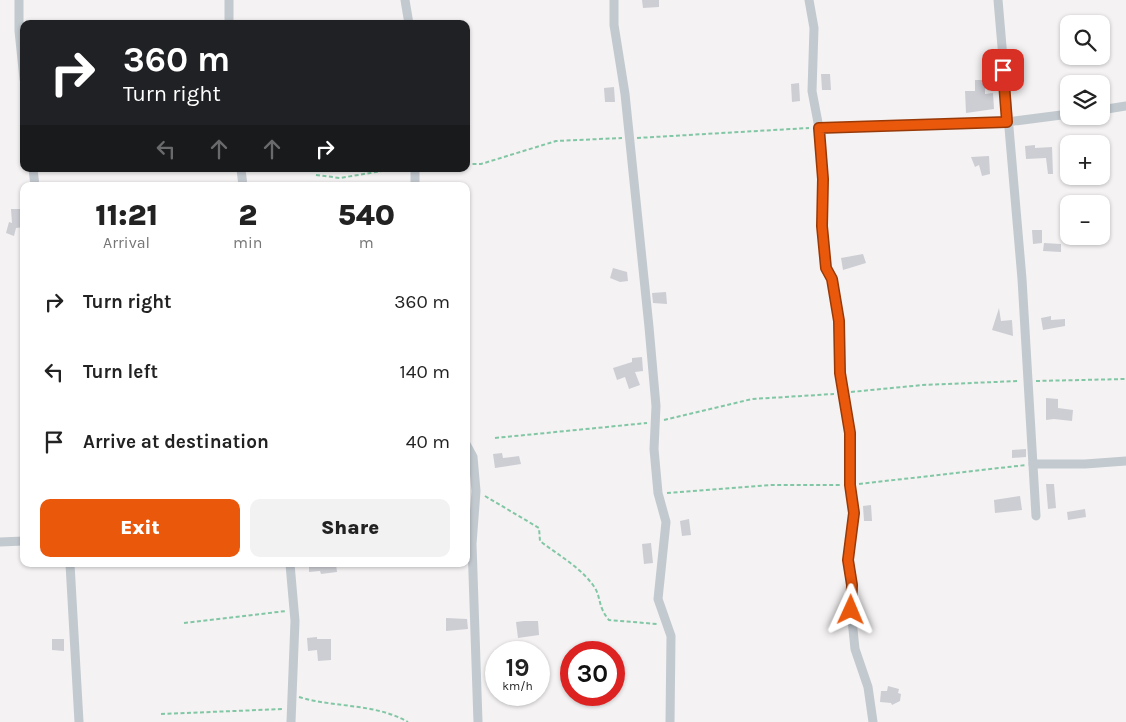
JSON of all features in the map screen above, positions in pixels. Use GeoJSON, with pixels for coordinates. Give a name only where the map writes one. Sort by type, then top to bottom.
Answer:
{"type":"FeatureCollection","features":[{"type":"Feature","properties":{"kind":"street"},"geometry":{"type":"LineString","coordinates":[[19,0],[20,41]]}},
{"type":"Feature","properties":{"kind":"street"},"geometry":{"type":"LineString","coordinates":[[229,20],[230,0]]}},
{"type":"Feature","properties":{"kind":"street"},"geometry":{"type":"LineString","coordinates":[[405,0],[409,20]]}},
{"type":"Feature","properties":{"kind":"street"},"geometry":{"type":"LineString","coordinates":[[614,0],[614,25],[630,138],[650,327],[656,422],[654,448],[658,493],[666,522],[658,599],[671,636],[670,722]]}},
{"type":"Feature","properties":{"kind":"street"},"geometry":{"type":"LineString","coordinates":[[809,0],[814,28],[812,92],[819,128],[823,179],[822,226],[826,268],[832,279],[839,321],[840,373],[850,433],[850,485],[854,513],[848,560],[852,585],[851,610],[855,649],[868,687],[873,722]]}},
{"type":"Feature","properties":{"kind":"street"},"geometry":{"type":"LineString","coordinates":[[998,0],[1022,279],[1036,516]]}},
{"type":"Feature","properties":{"kind":"street"},"geometry":{"type":"LineString","coordinates":[[1110,109],[1126,106]]}},
{"type":"Feature","properties":{"kind":"street"},"geometry":{"type":"LineString","coordinates":[[819,128],[1007,122],[1060,115]]}},
{"type":"Feature","properties":{"kind":"street"},"geometry":{"type":"LineString","coordinates":[[470,451],[473,457],[476,491],[472,544],[478,722]]}},
{"type":"Feature","properties":{"kind":"street"},"geometry":{"type":"LineString","coordinates":[[1033,464],[1085,464],[1126,461]]}},
{"type":"Feature","properties":{"kind":"street"},"geometry":{"type":"LineString","coordinates":[[0,542],[20,541]]}},
{"type":"Feature","properties":{"kind":"street"},"geometry":{"type":"LineString","coordinates":[[70,567],[79,722]]}},
{"type":"Feature","properties":{"kind":"street"},"geometry":{"type":"LineString","coordinates":[[290,567],[294,610],[291,722]]}},
{"type":"Feature","properties":{"kind":"path"},"geometry":{"type":"LineString","coordinates":[[470,164],[482,164],[556,141],[819,128]]}},
{"type":"Feature","properties":{"kind":"path"},"geometry":{"type":"LineString","coordinates":[[316,175],[340,178],[376,172]]}},
{"type":"Feature","properties":{"kind":"path"},"geometry":{"type":"LineString","coordinates":[[495,438],[656,422],[752,399],[844,393],[922,385],[1126,379]]}},
{"type":"Feature","properties":{"kind":"path"},"geometry":{"type":"LineString","coordinates":[[476,491],[539,528],[540,541],[581,572],[596,589],[601,610],[608,620],[667,625]]}},
{"type":"Feature","properties":{"kind":"path"},"geometry":{"type":"LineString","coordinates":[[184,623],[294,610]]}},
{"type":"Feature","properties":{"kind":"path"},"geometry":{"type":"LineString","coordinates":[[291,694],[320,703],[369,707],[408,722]]}},
{"type":"Feature","properties":{"kind":"path"},"geometry":{"type":"LineString","coordinates":[[161,714],[290,708]]}},
{"type":"Feature","properties":{"kind":"building"},"geometry":{"type":"Polygon","coordinates":[[[642,0],[659,0],[659,7],[643,8],[642,0]]]}},
{"type":"Feature","properties":{"kind":"building"},"geometry":{"type":"Polygon","coordinates":[[[821,74],[830,74],[831,90],[822,90],[821,74]]]}},
{"type":"Feature","properties":{"kind":"building"},"geometry":{"type":"Polygon","coordinates":[[[975,80],[985,80],[985,94],[993,93],[994,109],[966,113],[965,91],[975,91],[975,80]]]}},
{"type":"Feature","properties":{"kind":"building"},"geometry":{"type":"Polygon","coordinates":[[[799,83],[800,101],[792,102],[791,84],[799,83]]]}},
{"type":"Feature","properties":{"kind":"building"},"geometry":{"type":"Polygon","coordinates":[[[614,87],[615,102],[605,102],[604,88],[614,87]]]}},
{"type":"Feature","properties":{"kind":"building"},"geometry":{"type":"Polygon","coordinates":[[[1035,145],[1035,148],[1052,147],[1053,174],[1048,174],[1046,158],[1026,159],[1025,146],[1035,145]]]}},
{"type":"Feature","properties":{"kind":"building"},"geometry":{"type":"Polygon","coordinates":[[[989,156],[990,174],[982,176],[979,165],[975,167],[971,157],[989,156]]]}},
{"type":"Feature","properties":{"kind":"building"},"geometry":{"type":"Polygon","coordinates":[[[11,209],[20,209],[20,228],[16,228],[14,236],[6,233],[9,222],[12,223],[11,209]]]}},
{"type":"Feature","properties":{"kind":"building"},"geometry":{"type":"Polygon","coordinates":[[[1032,230],[1042,230],[1042,243],[1033,244],[1032,230]]]}},
{"type":"Feature","properties":{"kind":"building"},"geometry":{"type":"Polygon","coordinates":[[[1044,243],[1061,245],[1061,252],[1043,251],[1044,243]]]}},
{"type":"Feature","properties":{"kind":"building"},"geometry":{"type":"Polygon","coordinates":[[[863,254],[866,263],[843,270],[841,258],[863,254]]]}},
{"type":"Feature","properties":{"kind":"building"},"geometry":{"type":"Polygon","coordinates":[[[613,268],[627,272],[628,281],[620,282],[610,278],[613,268]]]}},
{"type":"Feature","properties":{"kind":"building"},"geometry":{"type":"Polygon","coordinates":[[[666,292],[667,304],[653,303],[652,293],[666,292]]]}},
{"type":"Feature","properties":{"kind":"building"},"geometry":{"type":"Polygon","coordinates":[[[999,308],[1001,321],[1012,320],[1013,336],[992,330],[999,308]]]}},
{"type":"Feature","properties":{"kind":"building"},"geometry":{"type":"Polygon","coordinates":[[[1051,316],[1051,320],[1065,319],[1065,326],[1043,330],[1041,318],[1051,316]]]}},
{"type":"Feature","properties":{"kind":"building"},"geometry":{"type":"Polygon","coordinates":[[[642,357],[643,371],[635,372],[640,385],[629,389],[625,377],[617,380],[613,368],[632,362],[632,358],[642,357]]]}},
{"type":"Feature","properties":{"kind":"building"},"geometry":{"type":"Polygon","coordinates":[[[1046,398],[1058,399],[1058,408],[1073,410],[1072,421],[1046,420],[1046,398]]]}},
{"type":"Feature","properties":{"kind":"building"},"geometry":{"type":"Polygon","coordinates":[[[1026,449],[1026,457],[1012,458],[1012,450],[1026,449]]]}},
{"type":"Feature","properties":{"kind":"building"},"geometry":{"type":"Polygon","coordinates":[[[502,453],[503,458],[519,456],[521,464],[495,468],[493,454],[502,453]]]}},
{"type":"Feature","properties":{"kind":"building"},"geometry":{"type":"Polygon","coordinates":[[[1046,484],[1054,484],[1056,508],[1048,509],[1046,484]]]}},
{"type":"Feature","properties":{"kind":"building"},"geometry":{"type":"Polygon","coordinates":[[[1020,496],[1022,510],[995,513],[994,500],[1020,496]]]}},
{"type":"Feature","properties":{"kind":"building"},"geometry":{"type":"Polygon","coordinates":[[[871,505],[872,521],[864,521],[863,506],[871,505]]]}},
{"type":"Feature","properties":{"kind":"building"},"geometry":{"type":"Polygon","coordinates":[[[1085,509],[1086,517],[1068,520],[1067,512],[1085,509]]]}},
{"type":"Feature","properties":{"kind":"building"},"geometry":{"type":"Polygon","coordinates":[[[689,519],[691,535],[682,536],[680,521],[689,519]]]}},
{"type":"Feature","properties":{"kind":"building"},"geometry":{"type":"Polygon","coordinates":[[[651,543],[653,563],[644,564],[642,544],[651,543]]]}},
{"type":"Feature","properties":{"kind":"building"},"geometry":{"type":"Polygon","coordinates":[[[309,567],[336,567],[337,572],[321,574],[320,571],[309,572],[309,567]]]}},
{"type":"Feature","properties":{"kind":"building"},"geometry":{"type":"Polygon","coordinates":[[[446,618],[467,619],[468,629],[446,631],[446,618]]]}},
{"type":"Feature","properties":{"kind":"building"},"geometry":{"type":"Polygon","coordinates":[[[538,621],[539,635],[518,638],[516,622],[538,621]]]}},
{"type":"Feature","properties":{"kind":"building"},"geometry":{"type":"Polygon","coordinates":[[[317,637],[317,639],[331,639],[331,660],[318,661],[317,650],[308,651],[307,638],[317,637]]]}},
{"type":"Feature","properties":{"kind":"building"},"geometry":{"type":"Polygon","coordinates":[[[52,639],[64,639],[64,651],[52,650],[52,639]]]}},
{"type":"Feature","properties":{"kind":"building"},"geometry":{"type":"Polygon","coordinates":[[[888,686],[899,689],[898,693],[901,694],[900,701],[892,705],[891,703],[880,702],[881,691],[887,691],[888,686]]]}},
{"type":"Feature","properties":{"kind":"route"},"geometry":{"type":"LineString","coordinates":[[851,610],[852,585],[848,560],[854,513],[850,485],[850,433],[840,373],[839,321],[832,279],[826,268],[822,226],[823,179],[819,128],[1007,122],[1003,70]]}}]}
